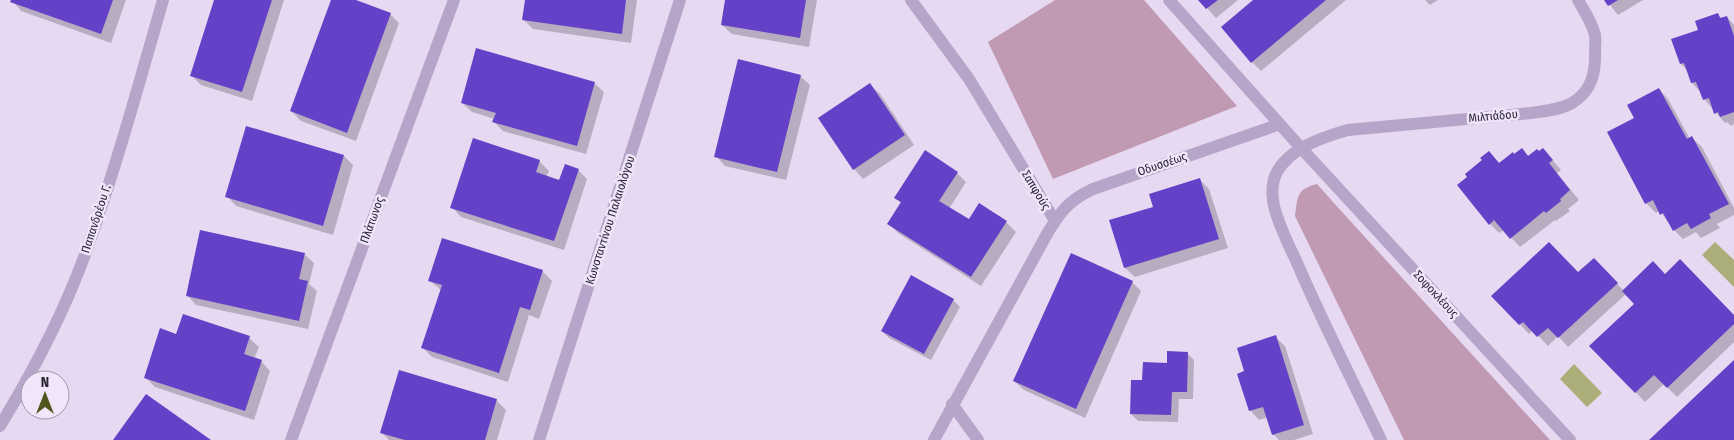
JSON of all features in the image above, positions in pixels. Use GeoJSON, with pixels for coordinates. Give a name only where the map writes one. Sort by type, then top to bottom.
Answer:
{"type":"FeatureCollection","features":[{"type":"Feature","properties":{"kind":"street","name":"Παπανδρέου Γ."},"geometry":{"type":"LineString","coordinates":[[0,426],[22,389],[60,313],[86,251],[119,149],[163,0]]}},
{"type":"Feature","properties":{"kind":"street","name":"Πλάτωνος"},"geometry":{"type":"LineString","coordinates":[[291,440],[454,0]]}},
{"type":"Feature","properties":{"kind":"street","name":"Κωνσταντίνου Παλαιολόγου"},"geometry":{"type":"LineString","coordinates":[[539,440],[680,0]]}},
{"type":"Feature","properties":{"kind":"street","name":"Σαπφούς"},"geometry":{"type":"LineString","coordinates":[[911,0],[969,79],[1055,221],[952,404],[934,440]]}},
{"type":"Feature","properties":{"kind":"street","name":"Σοφοκλέους"},"geometry":{"type":"LineString","coordinates":[[1169,0],[1302,149],[1570,440]]}},
{"type":"Feature","properties":{"kind":"street","name":"Μιλτιάδου"},"geometry":{"type":"LineString","coordinates":[[1302,149],[1325,137],[1348,130],[1531,113],[1572,104],[1585,94],[1591,84],[1594,71],[1595,35],[1589,19],[1578,0]]}},
{"type":"Feature","properties":{"kind":"street","name":"Οδυσσέως"},"geometry":{"type":"LineString","coordinates":[[1055,221],[1067,205],[1093,189],[1280,124]]}},
{"type":"Feature","properties":{"kind":"street"},"geometry":{"type":"LineString","coordinates":[[1302,149],[1287,159],[1277,172],[1272,192],[1276,215],[1321,319],[1380,440]]}},
{"type":"Feature","properties":{"kind":"street"},"geometry":{"type":"LineString","coordinates":[[952,404],[978,440]]}},
{"type":"Feature","properties":{"kind":"shaded area"},"geometry":{"type":"Polygon","coordinates":[[[1055,0],[1144,0],[1237,106],[1053,179],[988,42],[1055,0]]]}},
{"type":"Feature","properties":{"kind":"shaded area"},"geometry":{"type":"Polygon","coordinates":[[[1317,184],[1550,440],[1404,440],[1295,216],[1299,195],[1305,188],[1317,184]]]}},
{"type":"Feature","properties":{"kind":"shaded area"},"geometry":{"type":"Polygon","coordinates":[[[1715,242],[1734,260],[1734,287],[1702,255],[1715,242]]]}},
{"type":"Feature","properties":{"kind":"shaded area"},"geometry":{"type":"Polygon","coordinates":[[[1574,364],[1602,393],[1587,407],[1560,379],[1574,364]]]}},
{"type":"Feature","properties":{"kind":"building"},"geometry":{"type":"Polygon","coordinates":[[[11,0],[113,0],[101,34],[10,2],[11,0]]]}},
{"type":"Feature","properties":{"kind":"building"},"geometry":{"type":"Polygon","coordinates":[[[214,0],[272,0],[242,92],[190,76],[214,0]]]}},
{"type":"Feature","properties":{"kind":"building"},"geometry":{"type":"Polygon","coordinates":[[[331,0],[356,0],[391,13],[347,133],[290,111],[331,0]]]}},
{"type":"Feature","properties":{"kind":"building"},"geometry":{"type":"Polygon","coordinates":[[[525,0],[626,0],[622,34],[522,20],[525,0]]]}},
{"type":"Feature","properties":{"kind":"building"},"geometry":{"type":"Polygon","coordinates":[[[725,0],[806,0],[800,38],[721,25],[725,0]]]}},
{"type":"Feature","properties":{"kind":"building"},"geometry":{"type":"Polygon","coordinates":[[[1198,0],[1218,0],[1206,9],[1198,0]]]}},
{"type":"Feature","properties":{"kind":"building"},"geometry":{"type":"Polygon","coordinates":[[[1253,0],[1326,0],[1251,63],[1221,27],[1253,0]]]}},
{"type":"Feature","properties":{"kind":"building"},"geometry":{"type":"Polygon","coordinates":[[[1604,0],[1618,0],[1608,6],[1604,0]]]}},
{"type":"Feature","properties":{"kind":"building"},"geometry":{"type":"Polygon","coordinates":[[[1718,13],[1720,18],[1727,16],[1734,36],[1734,112],[1720,117],[1718,112],[1714,114],[1709,98],[1703,100],[1696,82],[1691,83],[1684,63],[1680,64],[1671,39],[1698,30],[1695,21],[1718,13]]]}},
{"type":"Feature","properties":{"kind":"building"},"geometry":{"type":"Polygon","coordinates":[[[476,48],[595,82],[577,146],[492,122],[496,113],[461,103],[476,48]]]}},
{"type":"Feature","properties":{"kind":"building"},"geometry":{"type":"Polygon","coordinates":[[[738,59],[801,75],[777,172],[714,157],[738,59]]]}},
{"type":"Feature","properties":{"kind":"building"},"geometry":{"type":"Polygon","coordinates":[[[870,83],[905,135],[853,170],[818,118],[870,83]]]}},
{"type":"Feature","properties":{"kind":"building"},"geometry":{"type":"Polygon","coordinates":[[[1659,88],[1687,139],[1692,136],[1729,204],[1709,214],[1711,218],[1691,229],[1687,223],[1673,231],[1663,213],[1660,215],[1653,200],[1645,204],[1607,132],[1634,118],[1627,105],[1659,88]]]}},
{"type":"Feature","properties":{"kind":"building"},"geometry":{"type":"Polygon","coordinates":[[[246,126],[344,155],[323,226],[225,197],[246,126]]]}},
{"type":"Feature","properties":{"kind":"building"},"geometry":{"type":"Polygon","coordinates":[[[473,138],[540,160],[536,172],[559,180],[565,164],[579,169],[554,241],[450,208],[473,138]]]}},
{"type":"Feature","properties":{"kind":"building"},"geometry":{"type":"Polygon","coordinates":[[[1522,148],[1528,156],[1537,149],[1539,151],[1543,148],[1553,160],[1549,163],[1570,190],[1560,199],[1561,201],[1546,213],[1544,211],[1510,239],[1494,220],[1489,225],[1457,185],[1467,177],[1465,174],[1482,160],[1480,158],[1489,151],[1499,163],[1513,152],[1514,154],[1522,148]]]}},
{"type":"Feature","properties":{"kind":"building"},"geometry":{"type":"Polygon","coordinates":[[[925,150],[958,172],[939,201],[969,219],[979,203],[1007,221],[971,277],[887,224],[901,202],[894,198],[925,150]]]}},
{"type":"Feature","properties":{"kind":"building"},"geometry":{"type":"Polygon","coordinates":[[[1200,178],[1219,239],[1124,268],[1109,220],[1153,207],[1149,194],[1200,178]]]}},
{"type":"Feature","properties":{"kind":"building"},"geometry":{"type":"Polygon","coordinates":[[[200,230],[305,253],[299,279],[308,281],[299,321],[186,296],[200,230]]]}},
{"type":"Feature","properties":{"kind":"building"},"geometry":{"type":"Polygon","coordinates":[[[442,238],[543,270],[530,310],[520,307],[499,373],[421,348],[442,285],[428,281],[442,238]]]}},
{"type":"Feature","properties":{"kind":"building"},"geometry":{"type":"Polygon","coordinates":[[[1549,242],[1578,272],[1594,258],[1618,283],[1558,338],[1548,328],[1537,337],[1523,322],[1519,325],[1491,296],[1549,242]]]}},
{"type":"Feature","properties":{"kind":"building"},"geometry":{"type":"Polygon","coordinates":[[[1071,253],[1133,281],[1076,409],[1013,381],[1071,253]]]}},
{"type":"Feature","properties":{"kind":"building"},"geometry":{"type":"Polygon","coordinates":[[[1680,259],[1734,315],[1734,324],[1667,388],[1654,375],[1635,393],[1589,346],[1634,304],[1622,291],[1653,261],[1665,274],[1680,259]]]}},
{"type":"Feature","properties":{"kind":"building"},"geometry":{"type":"Polygon","coordinates":[[[911,275],[954,299],[924,354],[881,331],[911,275]]]}},
{"type":"Feature","properties":{"kind":"building"},"geometry":{"type":"Polygon","coordinates":[[[183,314],[250,336],[244,354],[262,360],[245,411],[144,378],[160,328],[176,334],[183,314]]]}},
{"type":"Feature","properties":{"kind":"building"},"geometry":{"type":"Polygon","coordinates":[[[1276,335],[1304,425],[1272,435],[1263,407],[1249,411],[1237,374],[1244,371],[1237,348],[1276,335]]]}},
{"type":"Feature","properties":{"kind":"building"},"geometry":{"type":"Polygon","coordinates":[[[1167,351],[1188,352],[1187,392],[1172,392],[1171,415],[1130,414],[1131,380],[1142,380],[1143,362],[1167,363],[1167,351]]]}},
{"type":"Feature","properties":{"kind":"building"},"geometry":{"type":"Polygon","coordinates":[[[1734,360],[1734,440],[1649,440],[1734,360]]]}},
{"type":"Feature","properties":{"kind":"building"},"geometry":{"type":"Polygon","coordinates":[[[399,370],[497,399],[485,440],[405,440],[380,433],[399,370]]]}},
{"type":"Feature","properties":{"kind":"building"},"geometry":{"type":"Polygon","coordinates":[[[146,394],[211,440],[113,440],[146,394]]]}}]}
